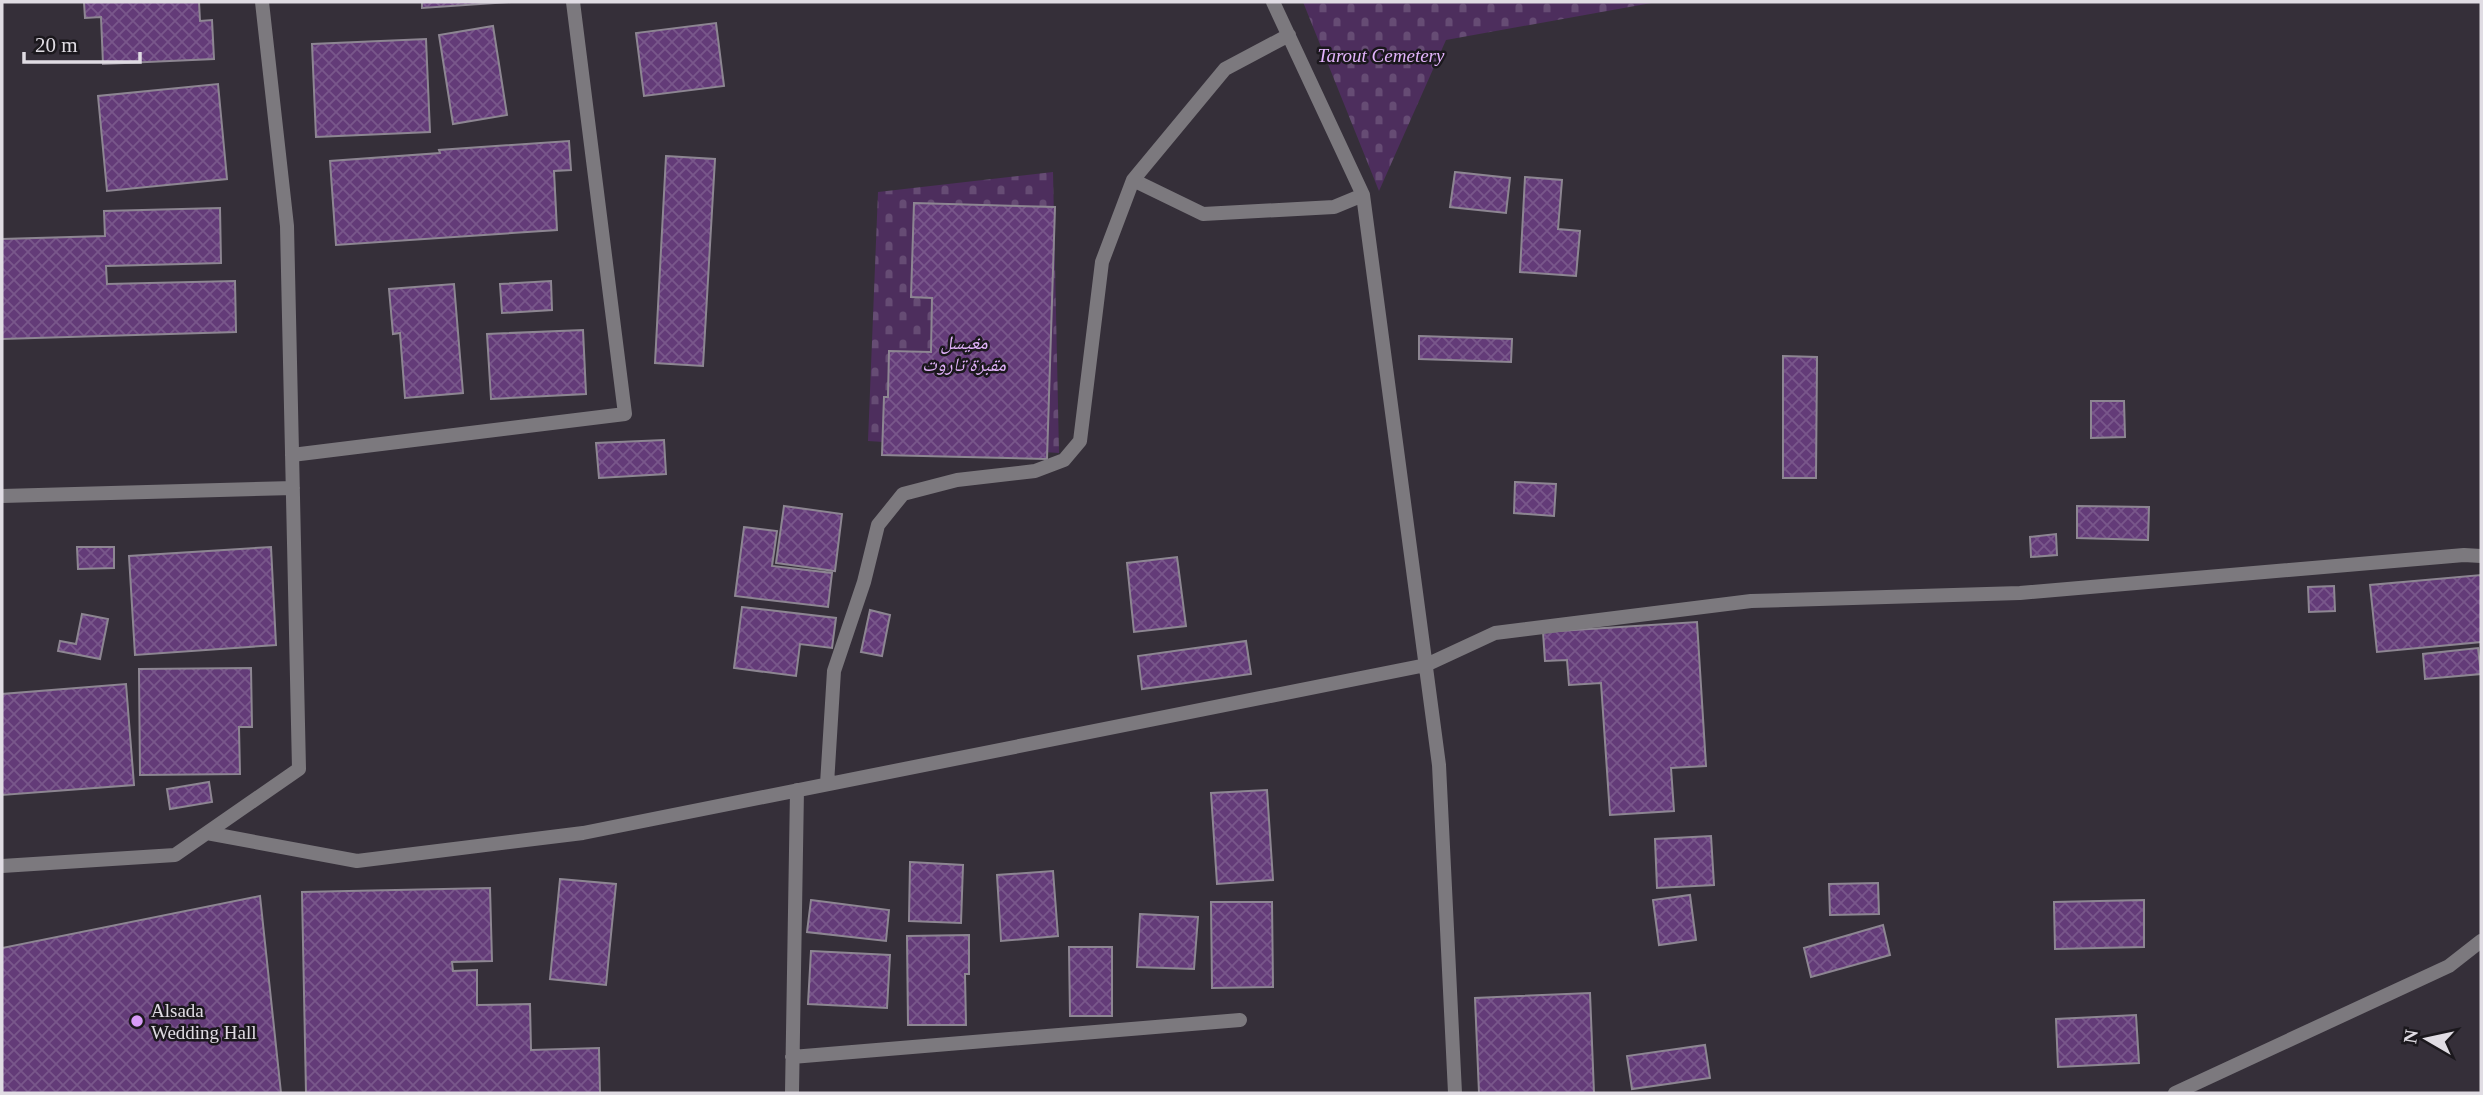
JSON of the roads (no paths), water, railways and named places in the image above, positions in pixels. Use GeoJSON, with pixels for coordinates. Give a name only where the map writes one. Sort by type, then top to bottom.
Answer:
{"type":"FeatureCollection","features":[{"type":"Feature","properties":{"kind":"street"},"geometry":{"type":"LineString","coordinates":[[2,866],[175,855],[299,769],[286,226],[262,2]]}},
{"type":"Feature","properties":{"kind":"street"},"geometry":{"type":"LineString","coordinates":[[292,455],[625,414],[573,2]]}},
{"type":"Feature","properties":{"kind":"street"},"geometry":{"type":"LineString","coordinates":[[1273,2],[1363,195],[1439,765],[1455,1093]]}},
{"type":"Feature","properties":{"kind":"street"},"geometry":{"type":"LineString","coordinates":[[827,784],[834,671],[864,582],[878,525],[903,494],[957,480],[1035,471],[1064,460],[1080,441],[1102,261],[1132,180],[1225,69],[1289,35]]}},
{"type":"Feature","properties":{"kind":"street"},"geometry":{"type":"LineString","coordinates":[[1132,180],[1203,214],[1334,207],[1363,195]]}},
{"type":"Feature","properties":{"kind":"street"},"geometry":{"type":"LineString","coordinates":[[2,496],[293,488]]}},
{"type":"Feature","properties":{"kind":"street"},"geometry":{"type":"LineString","coordinates":[[207,833],[357,861],[583,833],[1426,665],[1494,633],[1751,601],[2020,593],[2463,555],[2481,556]]}},
{"type":"Feature","properties":{"kind":"street"},"geometry":{"type":"LineString","coordinates":[[792,1093],[797,790]]}},
{"type":"Feature","properties":{"kind":"street"},"geometry":{"type":"LineString","coordinates":[[2175,1093],[2449,966],[2481,941]]}},
{"type":"Feature","properties":{"kind":"street"},"geometry":{"type":"LineString","coordinates":[[792,1057],[1240,1020]]}},
{"type":"Feature","properties":{"kind":"place","name":"Alsada Wedding Hall"},"geometry":{"type":"Point","coordinates":[137,1021]}},
{"type":"Feature","properties":{"kind":"park label","name":"Tarout Cemetery"},"geometry":{"type":"Point","coordinates":[1381,55]}},
{"type":"Feature","properties":{"kind":"park label","name":"مغيسل مقبرة تاروت"},"geometry":{"type":"Point","coordinates":[964,353]}}]}
